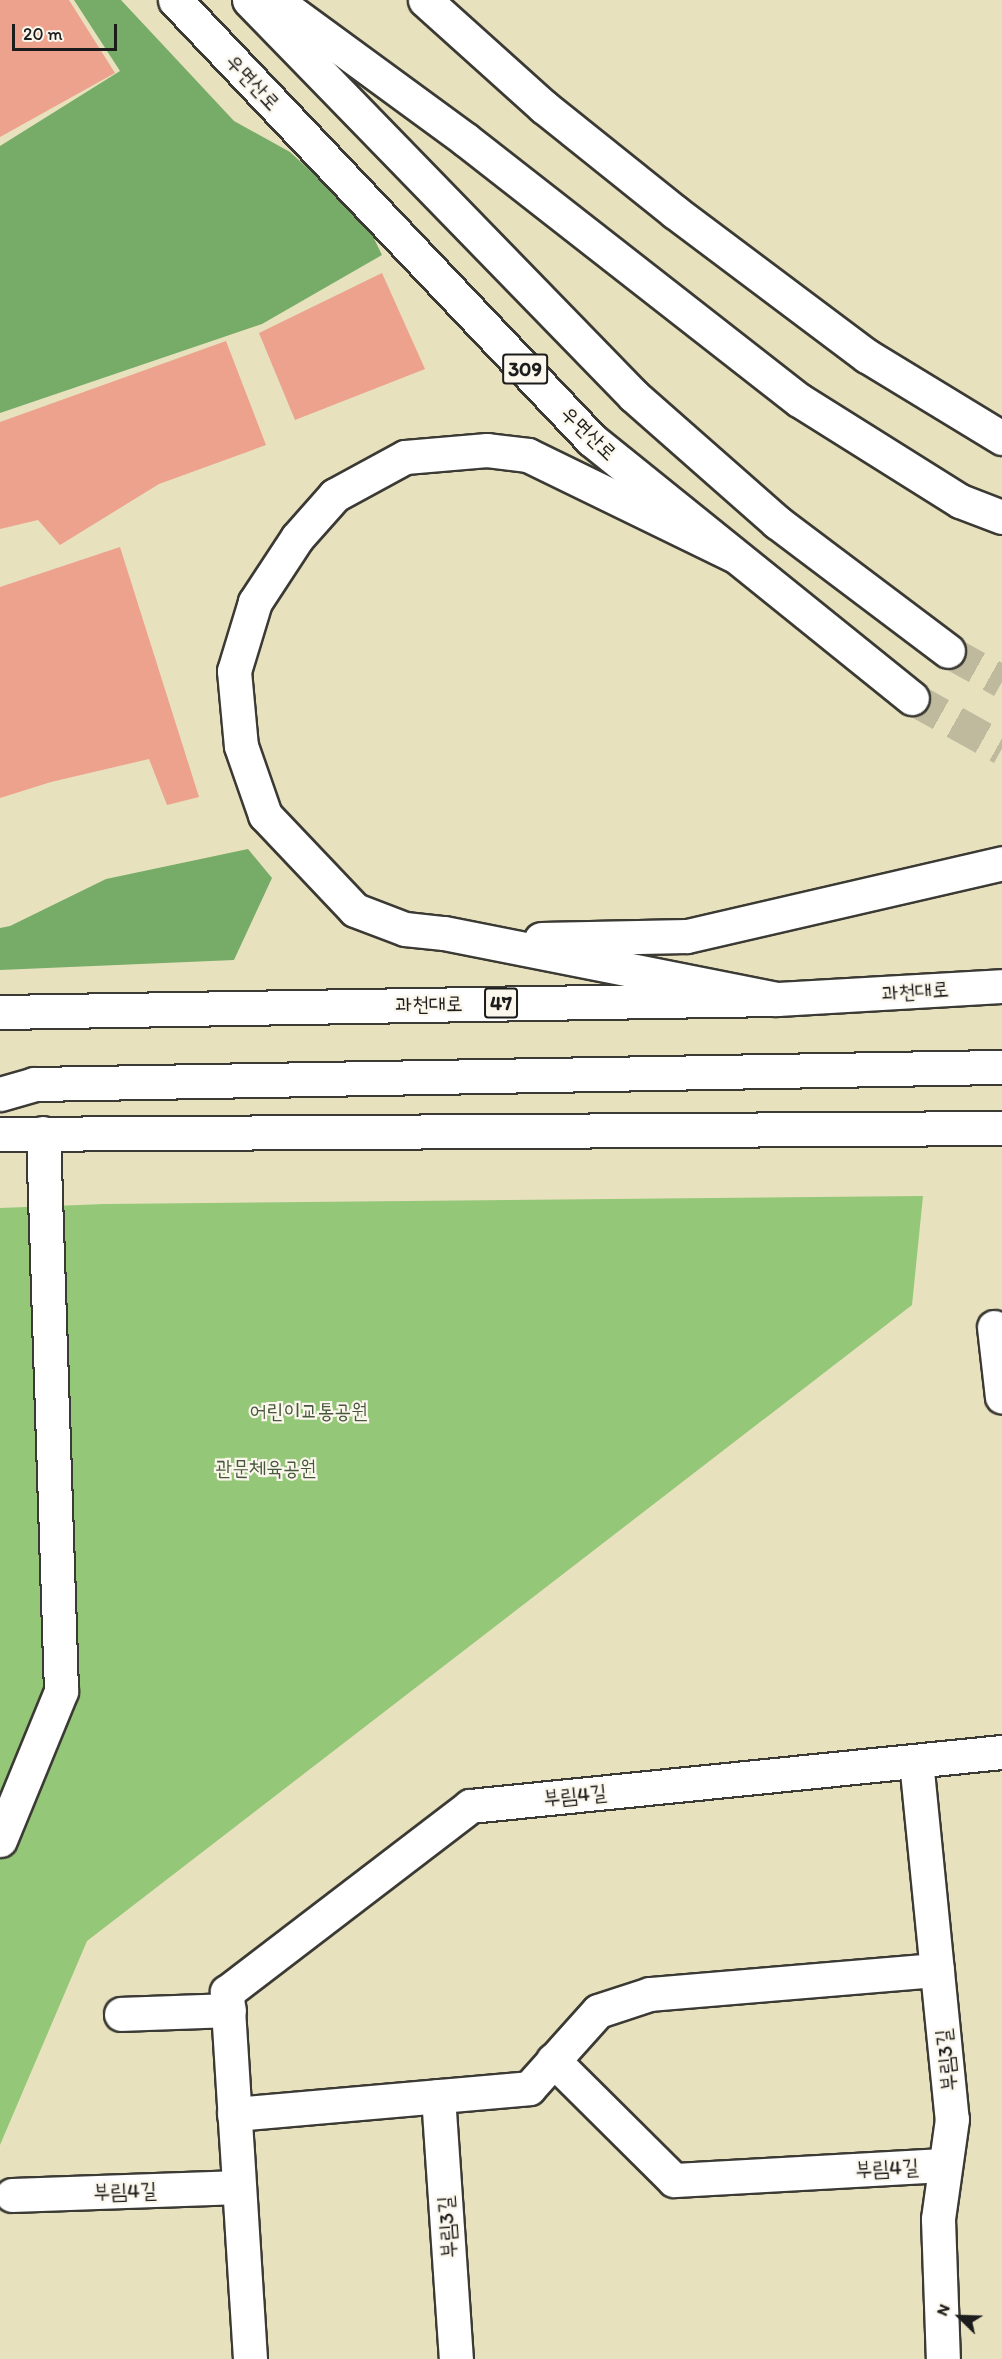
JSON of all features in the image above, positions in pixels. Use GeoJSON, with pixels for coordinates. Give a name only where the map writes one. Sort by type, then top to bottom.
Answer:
{"type":"FeatureCollection","features":[{"type":"Feature","properties":{"kind":"main road","name":"우면산로"},"geometry":{"type":"LineString","coordinates":[[175,0],[592,440],[912,698]]}},
{"type":"Feature","properties":{"kind":"main road","name":"309"},"geometry":{"type":"LineString","coordinates":[[249,0],[634,396],[777,522],[948,651]]}},
{"type":"Feature","properties":{"kind":"main road"},"geometry":{"type":"LineString","coordinates":[[275,0],[466,140],[799,400],[960,501],[1002,517]]}},
{"type":"Feature","properties":{"kind":"main road"},"geometry":{"type":"LineString","coordinates":[[425,0],[544,107],[675,212],[867,356],[1002,438]]}},
{"type":"Feature","properties":{"kind":"main road"},"geometry":{"type":"LineString","coordinates":[[732,555],[528,455],[487,450],[405,457],[335,495],[291,548],[255,602],[234,671],[241,746],[265,815],[355,910],[405,929],[479,941],[777,999]]}},
{"type":"Feature","properties":{"kind":"main road"},"geometry":{"type":"LineString","coordinates":[[479,941],[687,936],[1002,863]]}},
{"type":"Feature","properties":{"kind":"main road","name":"과천대로"},"geometry":{"type":"LineString","coordinates":[[0,1012],[777,999],[997,985]]}},
{"type":"Feature","properties":{"kind":"main road"},"geometry":{"type":"LineString","coordinates":[[0,1094],[34,1084],[1002,1067]]}},
{"type":"Feature","properties":{"kind":"main road"},"geometry":{"type":"LineString","coordinates":[[0,1134],[1002,1128]]}},
{"type":"Feature","properties":{"kind":"main road"},"geometry":{"type":"LineString","coordinates":[[0,1840],[61,1691],[42,1133]]}},
{"type":"Feature","properties":{"kind":"main road"},"geometry":{"type":"LineString","coordinates":[[994,1327],[1002,1397]]}},
{"type":"Feature","properties":{"kind":"main road","name":"부림4길"},"geometry":{"type":"LineString","coordinates":[[250,2359],[227,1992],[470,1806],[1002,1752]]}},
{"type":"Feature","properties":{"kind":"main road","name":"부림3길"},"geometry":{"type":"LineString","coordinates":[[916,1761],[952,2120],[938,2219],[943,2359]]}},
{"type":"Feature","properties":{"kind":"main road"},"geometry":{"type":"LineString","coordinates":[[234,2114],[529,2088],[598,2012],[650,1994],[937,1970]]}},
{"type":"Feature","properties":{"kind":"main road"},"geometry":{"type":"LineString","coordinates":[[121,2014],[229,2010]]}},
{"type":"Feature","properties":{"kind":"main road","name":"부림4길"},"geometry":{"type":"LineString","coordinates":[[553,2060],[674,2180],[945,2165]]}},
{"type":"Feature","properties":{"kind":"main road","name":"부림3길"},"geometry":{"type":"LineString","coordinates":[[438,2096],[456,2359]]}},
{"type":"Feature","properties":{"kind":"main road","name":"부림4길"},"geometry":{"type":"LineString","coordinates":[[12,2195],[238,2187]]}},
{"type":"Feature","properties":{"kind":"green space"},"geometry":{"type":"Polygon","coordinates":[[[74,0],[121,0],[234,121],[290,152],[366,222],[382,255],[262,324],[0,413],[0,146],[120,71],[74,0]]]}},
{"type":"Feature","properties":{"kind":"green space"},"geometry":{"type":"Polygon","coordinates":[[[248,849],[272,878],[234,960],[0,970],[0,928],[10,926],[106,879],[248,849]]]}},
{"type":"Feature","properties":{"kind":"green space","name":"관문체육공원"},"geometry":{"type":"Polygon","coordinates":[[[923,1196],[912,1305],[87,1941],[0,2145],[0,1208],[105,1204],[923,1196]]]}},
{"type":"Feature","properties":{"kind":"building"},"geometry":{"type":"Polygon","coordinates":[[[0,0],[69,0],[115,73],[0,137],[0,0]]]}},
{"type":"Feature","properties":{"kind":"building"},"geometry":{"type":"Polygon","coordinates":[[[382,273],[425,369],[295,420],[259,333],[382,273]]]}},
{"type":"Feature","properties":{"kind":"building"},"geometry":{"type":"Polygon","coordinates":[[[226,341],[266,445],[159,484],[60,545],[38,520],[0,529],[0,422],[226,341]]]}},
{"type":"Feature","properties":{"kind":"building"},"geometry":{"type":"Polygon","coordinates":[[[120,547],[199,797],[167,805],[149,759],[51,782],[0,798],[0,587],[120,547]]]}},
{"type":"Feature","properties":{"kind":"tunnel"},"geometry":{"type":"LineString","coordinates":[[948,651],[1002,681]]}},
{"type":"Feature","properties":{"kind":"tunnel"},"geometry":{"type":"LineString","coordinates":[[912,698],[1002,748]]}},
{"type":"Feature","properties":{"kind":"park label","name":"어린이교통공원"},"geometry":{"type":"Point","coordinates":[309,1411]}}]}
